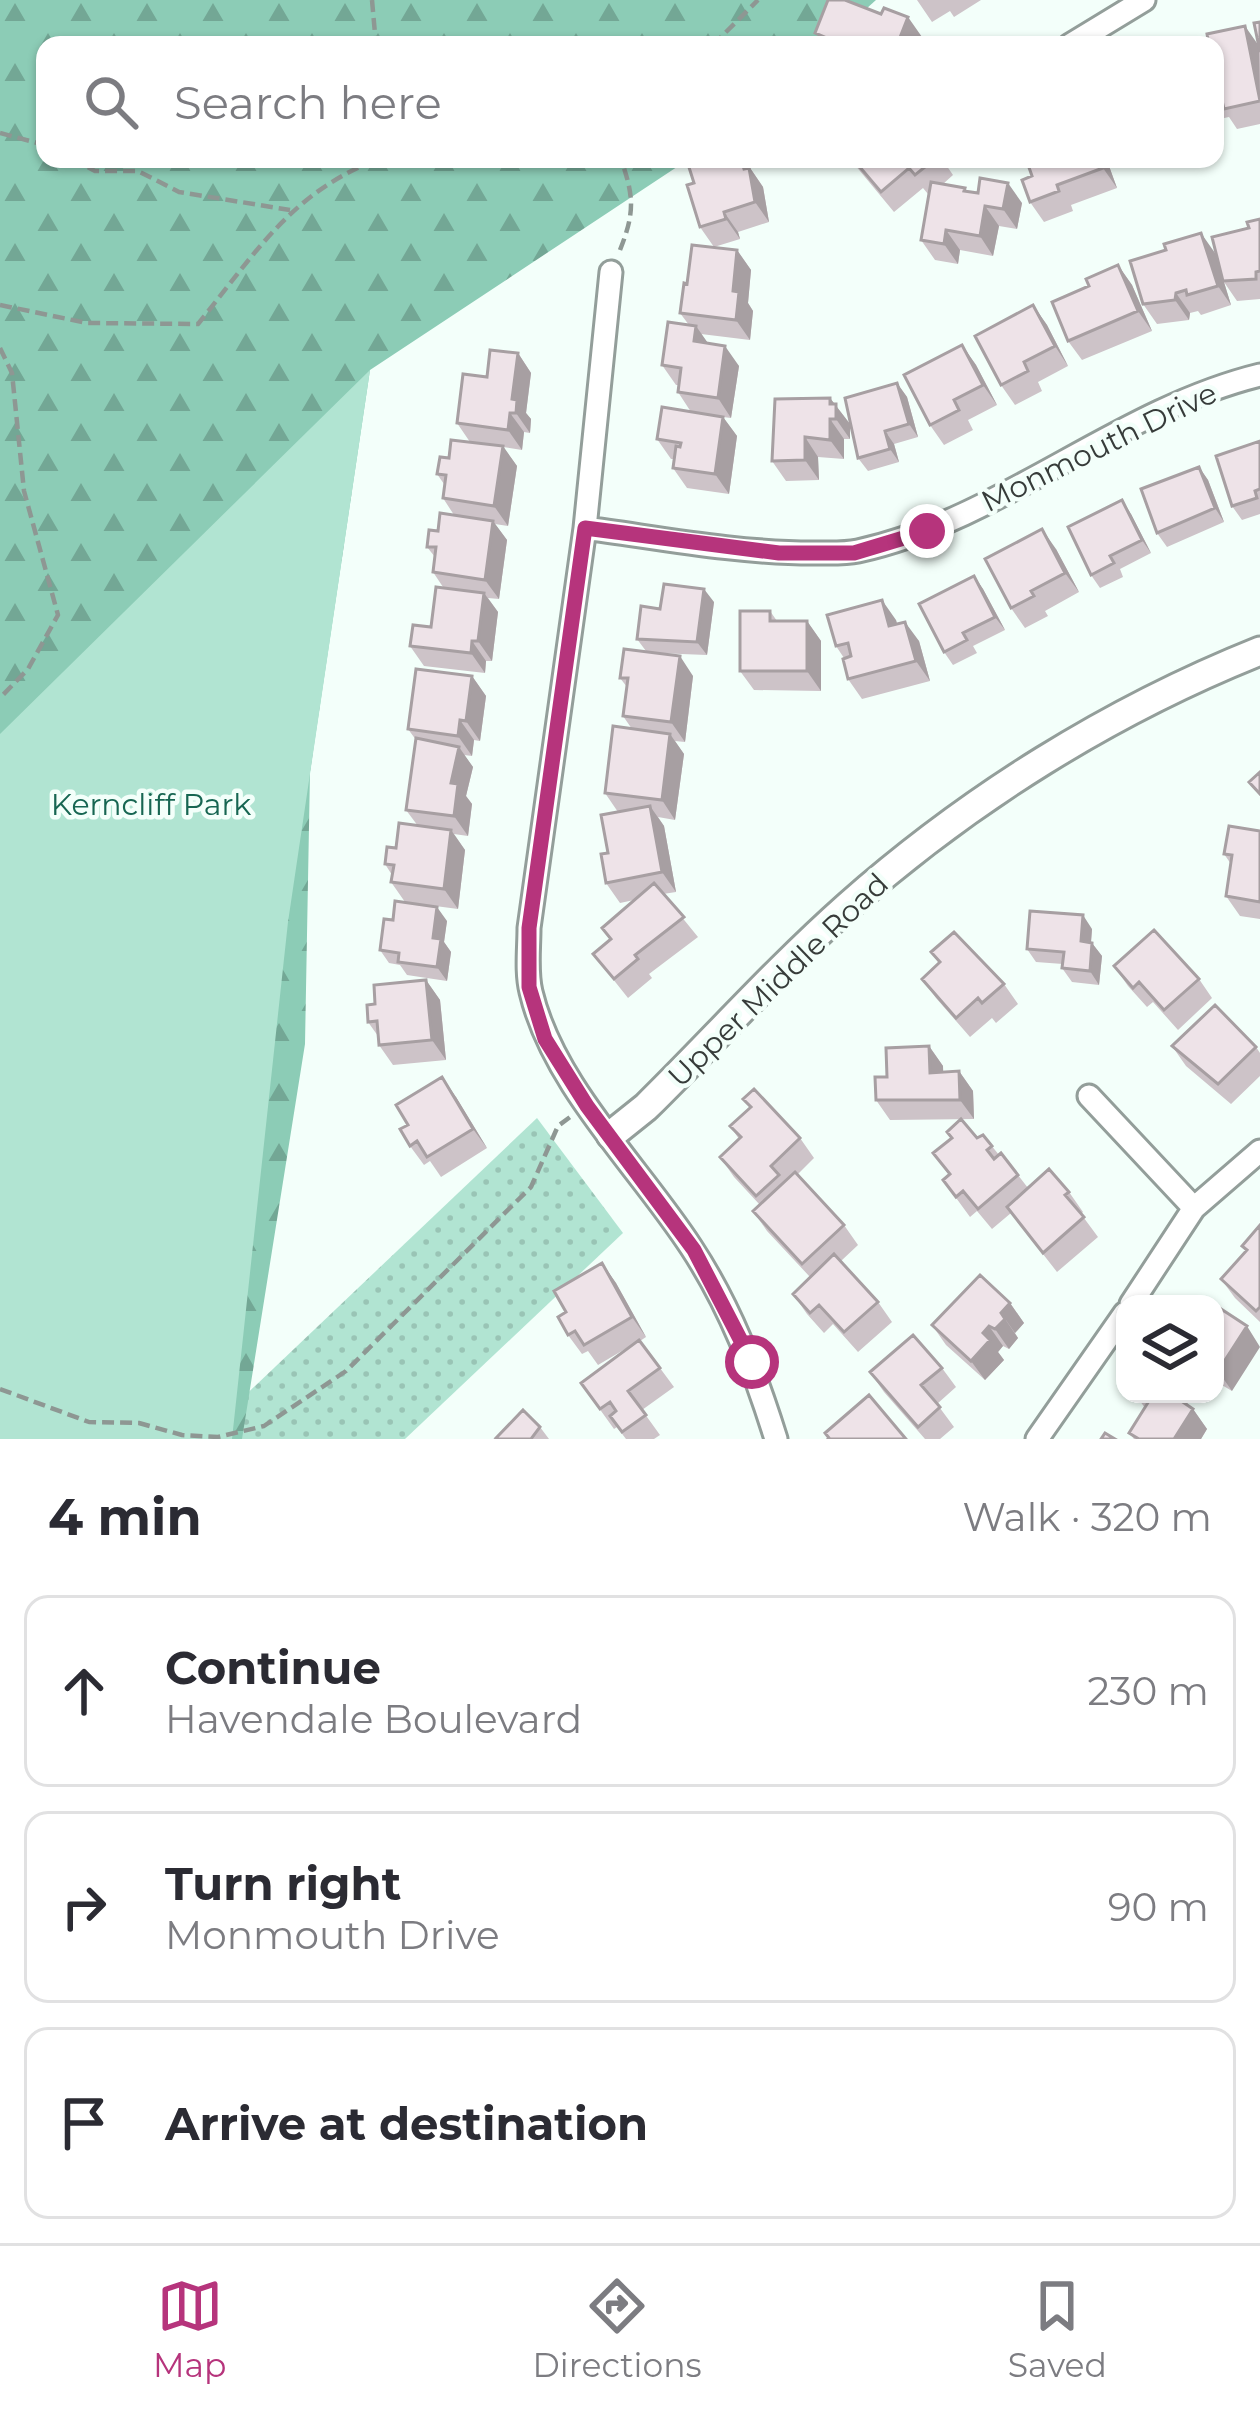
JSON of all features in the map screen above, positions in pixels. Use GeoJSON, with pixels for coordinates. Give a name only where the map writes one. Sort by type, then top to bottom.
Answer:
{"type":"FeatureCollection","features":[{"type":"Feature","properties":{"kind":"street"},"geometry":{"type":"LineString","coordinates":[[1085,36],[1144,0]]}},
{"type":"Feature","properties":{"kind":"street"},"geometry":{"type":"LineString","coordinates":[[611,272],[585,528],[529,928],[529,987],[545,1039],[587,1106],[694,1250],[752,1362],[776,1439]]}},
{"type":"Feature","properties":{"kind":"street","name":"Monmouth Drive"},"geometry":{"type":"LineString","coordinates":[[585,528],[779,553],[854,553],[927,531],[1148,419],[1232,382],[1260,375]]}},
{"type":"Feature","properties":{"kind":"street","name":"Upper Middle Road"},"geometry":{"type":"LineString","coordinates":[[611,1135],[646,1107],[846,908],[965,814],[1018,776],[1143,704],[1260,651]]}},
{"type":"Feature","properties":{"kind":"street"},"geometry":{"type":"LineString","coordinates":[[1089,1096],[1194,1208]]}},
{"type":"Feature","properties":{"kind":"street"},"geometry":{"type":"LineString","coordinates":[[1137,1295],[1194,1208],[1260,1151]]}},
{"type":"Feature","properties":{"kind":"street"},"geometry":{"type":"LineString","coordinates":[[1036,1439],[1116,1326]]}},
{"type":"Feature","properties":{"kind":"path"},"geometry":{"type":"LineString","coordinates":[[373,0],[375,36]]}},
{"type":"Feature","properties":{"kind":"path"},"geometry":{"type":"LineString","coordinates":[[722,36],[758,0]]}},
{"type":"Feature","properties":{"kind":"path"},"geometry":{"type":"LineString","coordinates":[[0,133],[36,143]]}},
{"type":"Feature","properties":{"kind":"path"},"geometry":{"type":"LineString","coordinates":[[91,168],[138,170],[179,192],[290,210]]}},
{"type":"Feature","properties":{"kind":"path"},"geometry":{"type":"LineString","coordinates":[[0,305],[87,323],[198,324],[290,210],[355,168]]}},
{"type":"Feature","properties":{"kind":"path"},"geometry":{"type":"LineString","coordinates":[[611,272],[630,225],[634,195],[624,168]]}},
{"type":"Feature","properties":{"kind":"path"},"geometry":{"type":"LineString","coordinates":[[0,348],[12,373],[24,491],[58,616],[28,669],[0,698]]}},
{"type":"Feature","properties":{"kind":"path"},"geometry":{"type":"LineString","coordinates":[[0,1389],[89,1422],[139,1424],[202,1438],[264,1426],[346,1371],[531,1186],[558,1126],[587,1106]]}},
{"type":"Feature","properties":{"kind":"green space"},"geometry":{"type":"Polygon","coordinates":[[[0,0],[876,0],[836,36],[36,36],[36,168],[675,168],[370,370],[310,772],[305,1044],[242,1439],[0,1439],[0,0]]]}},
{"type":"Feature","properties":{"kind":"green space","name":"Kerncliff Park"},"geometry":{"type":"Polygon","coordinates":[[[370,370],[288,922],[232,1439],[0,1439],[0,734],[370,370]]]}},
{"type":"Feature","properties":{"kind":"green space"},"geometry":{"type":"Polygon","coordinates":[[[537,1118],[623,1233],[405,1439],[232,1439],[236,1404],[537,1118]]]}},
{"type":"Feature","properties":{"kind":"building"},"geometry":{"type":"Polygon","coordinates":[[[828,0],[845,0],[881,14],[884,8],[908,17],[901,36],[815,33],[828,0]]]}},
{"type":"Feature","properties":{"kind":"building"},"geometry":{"type":"Polygon","coordinates":[[[1245,26],[1260,101],[1224,109],[1224,36],[1207,34],[1245,26]]]}},
{"type":"Feature","properties":{"kind":"building"},"geometry":{"type":"Polygon","coordinates":[[[689,168],[749,168],[755,202],[724,212],[726,219],[700,227],[687,185],[694,183],[689,168]]]}},
{"type":"Feature","properties":{"kind":"building"},"geometry":{"type":"Polygon","coordinates":[[[861,168],[909,168],[881,192],[861,168]]]}},
{"type":"Feature","properties":{"kind":"building"},"geometry":{"type":"Polygon","coordinates":[[[1029,168],[1103,168],[1057,185],[1059,191],[1030,202],[1022,180],[1032,176],[1029,168]]]}},
{"type":"Feature","properties":{"kind":"building"},"geometry":{"type":"Polygon","coordinates":[[[980,178],[1008,183],[1003,209],[985,206],[980,236],[946,230],[944,244],[921,240],[931,182],[978,193],[980,178]]]}},
{"type":"Feature","properties":{"kind":"building"},"geometry":{"type":"Polygon","coordinates":[[[1260,219],[1256,279],[1223,281],[1212,237],[1249,228],[1247,222],[1260,219]]]}},
{"type":"Feature","properties":{"kind":"building"},"geometry":{"type":"Polygon","coordinates":[[[1201,233],[1218,286],[1143,304],[1130,261],[1201,233]]]}},
{"type":"Feature","properties":{"kind":"building"},"geometry":{"type":"Polygon","coordinates":[[[692,245],[737,250],[736,320],[680,313],[692,245]]]}},
{"type":"Feature","properties":{"kind":"building"},"geometry":{"type":"Polygon","coordinates":[[[1118,265],[1138,311],[1068,341],[1052,302],[1089,286],[1086,279],[1118,265]]]}},
{"type":"Feature","properties":{"kind":"building"},"geometry":{"type":"Polygon","coordinates":[[[1033,305],[1055,346],[1024,362],[1028,371],[1001,385],[975,336],[1033,305]]]}},
{"type":"Feature","properties":{"kind":"building"},"geometry":{"type":"Polygon","coordinates":[[[668,322],[696,326],[694,341],[725,346],[718,398],[678,392],[681,368],[662,365],[668,322]]]}},
{"type":"Feature","properties":{"kind":"building"},"geometry":{"type":"Polygon","coordinates":[[[962,345],[983,385],[954,400],[959,410],[930,425],[904,375],[962,345]]]}},
{"type":"Feature","properties":{"kind":"building"},"geometry":{"type":"Polygon","coordinates":[[[490,350],[518,353],[512,399],[517,400],[516,413],[510,413],[508,430],[457,423],[463,374],[487,377],[490,350]]]}},
{"type":"Feature","properties":{"kind":"building"},"geometry":{"type":"Polygon","coordinates":[[[897,383],[909,424],[885,431],[890,449],[858,458],[845,398],[897,383]]]}},
{"type":"Feature","properties":{"kind":"building"},"geometry":{"type":"Polygon","coordinates":[[[830,398],[830,404],[836,404],[836,419],[830,419],[830,440],[805,437],[805,460],[772,461],[775,399],[830,398]]]}},
{"type":"Feature","properties":{"kind":"building"},"geometry":{"type":"Polygon","coordinates":[[[662,407],[723,417],[715,474],[673,468],[676,446],[681,443],[657,439],[662,407]]]}},
{"type":"Feature","properties":{"kind":"building"},"geometry":{"type":"Polygon","coordinates":[[[451,440],[503,446],[494,506],[443,498],[446,475],[437,474],[440,457],[449,458],[451,440]]]}},
{"type":"Feature","properties":{"kind":"building"},"geometry":{"type":"Polygon","coordinates":[[[1260,441],[1257,498],[1232,506],[1216,456],[1260,441]]]}},
{"type":"Feature","properties":{"kind":"building"},"geometry":{"type":"Polygon","coordinates":[[[1199,467],[1215,508],[1157,533],[1141,489],[1199,467]]]}},
{"type":"Feature","properties":{"kind":"building"},"geometry":{"type":"Polygon","coordinates":[[[1122,500],[1142,540],[1110,556],[1114,563],[1091,575],[1068,527],[1122,500]]]}},
{"type":"Feature","properties":{"kind":"building"},"geometry":{"type":"Polygon","coordinates":[[[440,513],[493,521],[485,580],[433,572],[436,547],[427,547],[429,530],[438,531],[440,513]]]}},
{"type":"Feature","properties":{"kind":"building"},"geometry":{"type":"Polygon","coordinates":[[[1042,529],[1065,573],[1011,608],[985,559],[1042,529]]]}},
{"type":"Feature","properties":{"kind":"building"},"geometry":{"type":"Polygon","coordinates":[[[974,576],[995,617],[963,633],[967,640],[944,652],[919,604],[974,576]]]}},
{"type":"Feature","properties":{"kind":"building"},"geometry":{"type":"Polygon","coordinates":[[[664,584],[704,589],[697,642],[637,639],[641,606],[660,609],[664,584]]]}},
{"type":"Feature","properties":{"kind":"building"},"geometry":{"type":"Polygon","coordinates":[[[436,587],[484,593],[478,641],[472,641],[471,653],[410,646],[413,625],[431,627],[436,587]]]}},
{"type":"Feature","properties":{"kind":"building"},"geometry":{"type":"Polygon","coordinates":[[[882,600],[889,626],[905,622],[916,661],[848,679],[843,659],[851,656],[848,643],[836,646],[827,615],[882,600]]]}},
{"type":"Feature","properties":{"kind":"building"},"geometry":{"type":"Polygon","coordinates":[[[740,611],[770,611],[770,621],[807,621],[807,671],[740,671],[740,611]]]}},
{"type":"Feature","properties":{"kind":"building"},"geometry":{"type":"Polygon","coordinates":[[[624,649],[680,656],[671,722],[623,716],[628,678],[620,678],[624,649]]]}},
{"type":"Feature","properties":{"kind":"building"},"geometry":{"type":"Polygon","coordinates":[[[416,669],[472,676],[466,721],[460,720],[458,736],[408,729],[416,669]]]}},
{"type":"Feature","properties":{"kind":"building"},"geometry":{"type":"Polygon","coordinates":[[[613,726],[670,734],[662,800],[605,793],[613,726]]]}},
{"type":"Feature","properties":{"kind":"building"},"geometry":{"type":"Polygon","coordinates":[[[416,738],[459,747],[451,783],[458,784],[454,816],[406,810],[416,738]]]}},
{"type":"Feature","properties":{"kind":"building"},"geometry":{"type":"Polygon","coordinates":[[[1260,772],[1260,794],[1249,782],[1260,772]]]}},
{"type":"Feature","properties":{"kind":"building"},"geometry":{"type":"Polygon","coordinates":[[[650,806],[662,872],[606,883],[601,854],[608,853],[601,815],[650,806]]]}},
{"type":"Feature","properties":{"kind":"building"},"geometry":{"type":"Polygon","coordinates":[[[399,823],[451,830],[444,889],[391,882],[394,865],[385,864],[387,847],[396,848],[399,823]]]}},
{"type":"Feature","properties":{"kind":"building"},"geometry":{"type":"Polygon","coordinates":[[[1229,826],[1260,831],[1260,902],[1226,896],[1232,855],[1224,854],[1229,826]]]}},
{"type":"Feature","properties":{"kind":"building"},"geometry":{"type":"Polygon","coordinates":[[[654,883],[684,917],[635,955],[638,959],[614,979],[593,954],[611,939],[602,928],[654,883]]]}},
{"type":"Feature","properties":{"kind":"building"},"geometry":{"type":"Polygon","coordinates":[[[395,901],[437,907],[433,938],[441,939],[437,967],[398,962],[399,953],[380,950],[384,919],[393,920],[395,901]]]}},
{"type":"Feature","properties":{"kind":"building"},"geometry":{"type":"Polygon","coordinates":[[[1030,911],[1083,915],[1081,941],[1092,943],[1090,971],[1062,968],[1064,952],[1027,949],[1030,911]]]}},
{"type":"Feature","properties":{"kind":"building"},"geometry":{"type":"Polygon","coordinates":[[[1154,930],[1199,979],[1164,1010],[1139,982],[1133,988],[1114,966],[1154,930]]]}},
{"type":"Feature","properties":{"kind":"building"},"geometry":{"type":"Polygon","coordinates":[[[954,932],[1004,984],[982,1003],[978,998],[956,1018],[922,979],[940,962],[931,952],[954,932]]]}},
{"type":"Feature","properties":{"kind":"building"},"geometry":{"type":"Polygon","coordinates":[[[426,980],[432,1040],[379,1045],[377,1021],[368,1022],[367,1005],[375,1004],[374,985],[426,980]]]}},
{"type":"Feature","properties":{"kind":"building"},"geometry":{"type":"Polygon","coordinates":[[[1215,1005],[1256,1047],[1218,1084],[1172,1046],[1215,1005]]]}},
{"type":"Feature","properties":{"kind":"building"},"geometry":{"type":"Polygon","coordinates":[[[929,1046],[930,1073],[959,1071],[960,1100],[876,1100],[875,1077],[887,1077],[886,1048],[929,1046]]]}},
{"type":"Feature","properties":{"kind":"building"},"geometry":{"type":"Polygon","coordinates":[[[442,1077],[473,1129],[427,1157],[417,1141],[410,1146],[400,1129],[408,1125],[396,1105],[442,1077]]]}},
{"type":"Feature","properties":{"kind":"building"},"geometry":{"type":"Polygon","coordinates":[[[754,1089],[800,1138],[771,1166],[779,1175],[756,1196],[720,1157],[741,1137],[730,1126],[751,1107],[743,1099],[754,1089]]]}},
{"type":"Feature","properties":{"kind":"building"},"geometry":{"type":"Polygon","coordinates":[[[961,1119],[977,1138],[983,1135],[994,1159],[1001,1153],[1018,1175],[978,1209],[963,1191],[956,1197],[943,1180],[950,1174],[933,1153],[952,1138],[947,1132],[961,1119]]]}},
{"type":"Feature","properties":{"kind":"building"},"geometry":{"type":"Polygon","coordinates":[[[1049,1169],[1084,1217],[1043,1253],[1007,1207],[1049,1169]]]}},
{"type":"Feature","properties":{"kind":"building"},"geometry":{"type":"Polygon","coordinates":[[[795,1172],[844,1225],[802,1264],[753,1211],[795,1172]]]}},
{"type":"Feature","properties":{"kind":"building"},"geometry":{"type":"Polygon","coordinates":[[[1260,1225],[1260,1307],[1256,1311],[1221,1279],[1247,1250],[1242,1246],[1260,1225]]]}},
{"type":"Feature","properties":{"kind":"building"},"geometry":{"type":"Polygon","coordinates":[[[834,1254],[878,1302],[844,1332],[819,1305],[810,1313],[793,1294],[834,1254]]]}},
{"type":"Feature","properties":{"kind":"building"},"geometry":{"type":"Polygon","coordinates":[[[602,1263],[632,1317],[584,1345],[575,1331],[568,1335],[558,1317],[566,1312],[554,1291],[602,1263]]]}},
{"type":"Feature","properties":{"kind":"building"},"geometry":{"type":"Polygon","coordinates":[[[980,1275],[1010,1303],[1001,1313],[1005,1319],[983,1333],[990,1340],[971,1361],[932,1325],[980,1275]]]}},
{"type":"Feature","properties":{"kind":"building"},"geometry":{"type":"Polygon","coordinates":[[[1224,1311],[1247,1326],[1224,1362],[1224,1311]]]}},
{"type":"Feature","properties":{"kind":"building"},"geometry":{"type":"Polygon","coordinates":[[[913,1335],[942,1368],[921,1385],[940,1407],[918,1427],[870,1372],[913,1335]]]}},
{"type":"Feature","properties":{"kind":"building"},"geometry":{"type":"Polygon","coordinates":[[[639,1340],[660,1368],[628,1391],[646,1415],[622,1432],[610,1416],[616,1411],[610,1402],[600,1409],[581,1383],[639,1340]]]}},
{"type":"Feature","properties":{"kind":"building"},"geometry":{"type":"Polygon","coordinates":[[[869,1395],[906,1439],[828,1439],[825,1433],[869,1395]]]}},
{"type":"Feature","properties":{"kind":"building"},"geometry":{"type":"Polygon","coordinates":[[[1148,1403],[1184,1403],[1193,1409],[1174,1439],[1139,1439],[1129,1433],[1148,1403]]]}},
{"type":"Feature","properties":{"kind":"building"},"geometry":{"type":"Polygon","coordinates":[[[523,1410],[540,1427],[531,1439],[496,1438],[523,1410]]]}},
{"type":"Feature","properties":{"kind":"route"},"geometry":{"type":"LineString","coordinates":[[752,1362],[694,1250],[587,1106],[545,1039],[529,987],[529,928],[585,528],[779,553],[854,553],[927,531]]}}]}
